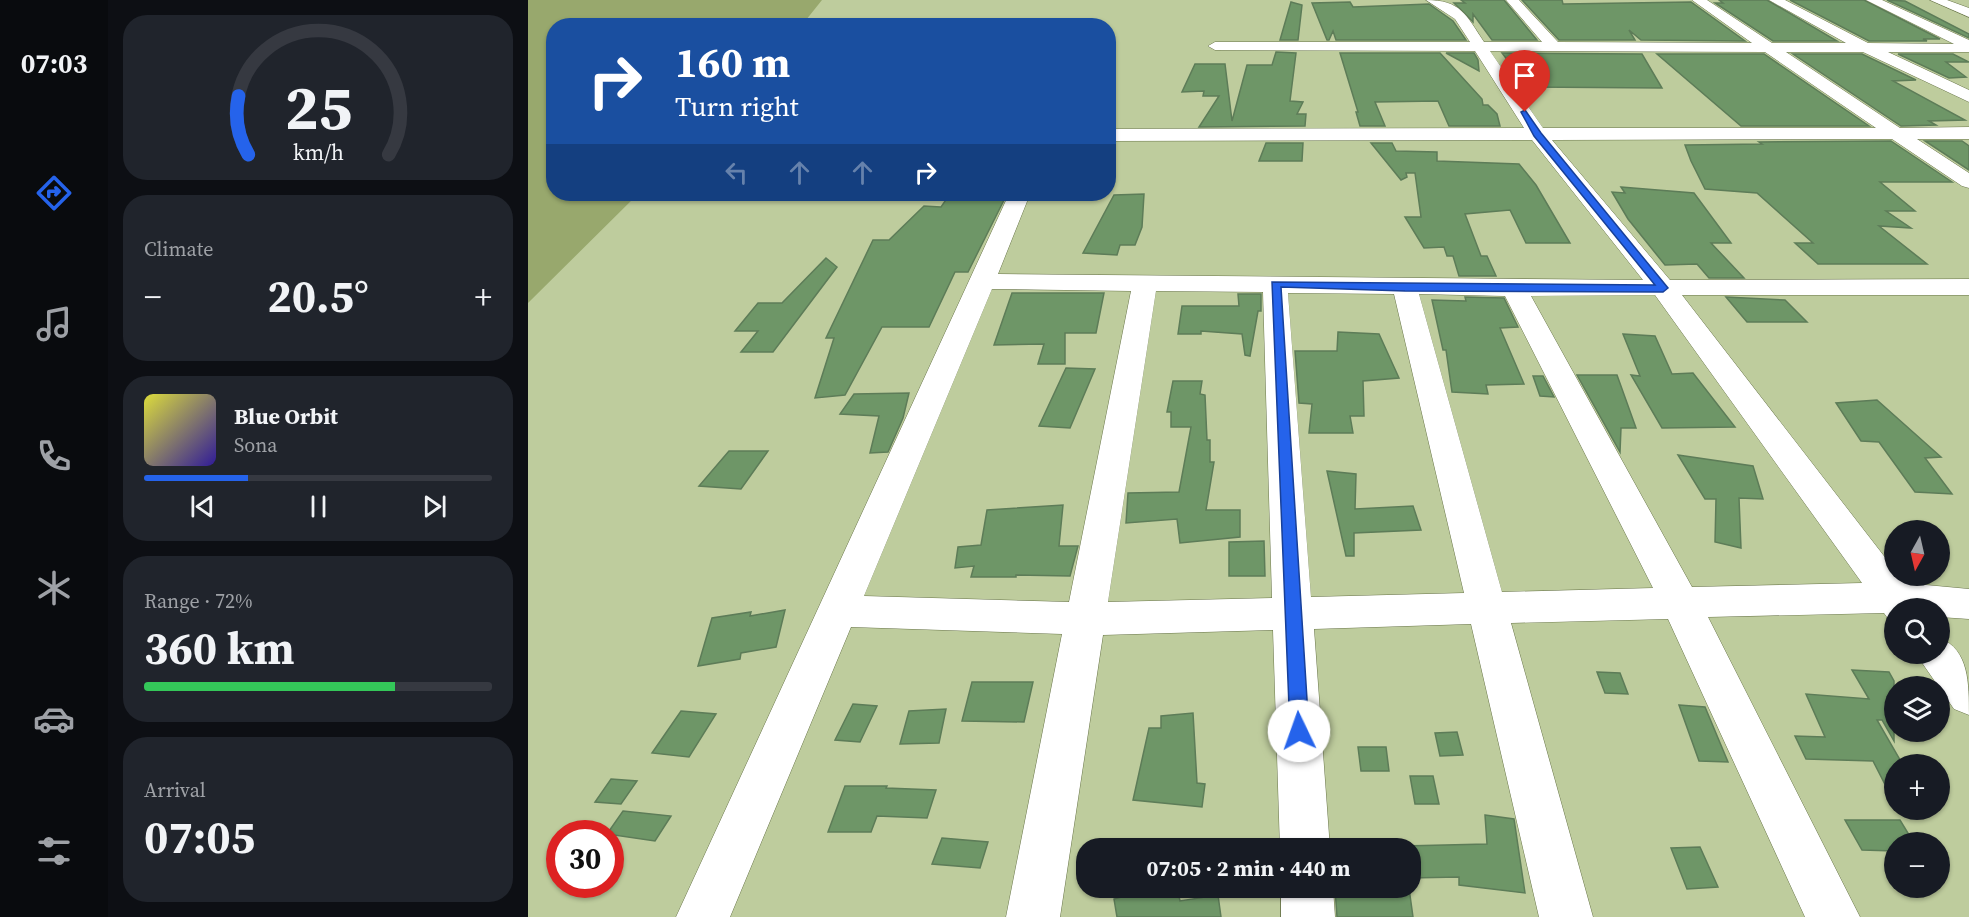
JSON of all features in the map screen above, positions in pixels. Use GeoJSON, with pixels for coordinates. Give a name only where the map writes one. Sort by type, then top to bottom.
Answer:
{"type":"FeatureCollection","features":[{"type":"Feature","properties":{"kind":"street"},"geometry":{"type":"LineString","coordinates":[[1432,0],[1445,5],[1460,16],[1537,134],[1663,288],[1895,598]]}},
{"type":"Feature","properties":{"kind":"street"},"geometry":{"type":"LineString","coordinates":[[1512,0],[1554,46]]}},
{"type":"Feature","properties":{"kind":"street"},"geometry":{"type":"LineString","coordinates":[[1698,0],[1969,182]]}},
{"type":"Feature","properties":{"kind":"street"},"geometry":{"type":"LineString","coordinates":[[1775,0],[1862,46],[1969,97]]}},
{"type":"Feature","properties":{"kind":"street"},"geometry":{"type":"LineString","coordinates":[[1872,0],[1969,46]]}},
{"type":"Feature","properties":{"kind":"street"},"geometry":{"type":"LineString","coordinates":[[1936,0],[1969,13]]}},
{"type":"Feature","properties":{"kind":"street"},"geometry":{"type":"LineString","coordinates":[[1215,46],[1969,46]]}},
{"type":"Feature","properties":{"kind":"street"},"geometry":{"type":"LineString","coordinates":[[1116,135],[1969,132]]}},
{"type":"Feature","properties":{"kind":"street"},"geometry":{"type":"LineString","coordinates":[[703,917],[1016,201]]}},
{"type":"Feature","properties":{"kind":"street"},"geometry":{"type":"LineString","coordinates":[[983,281],[1275,284],[1405,288],[1969,287]]}},
{"type":"Feature","properties":{"kind":"street"},"geometry":{"type":"LineString","coordinates":[[1033,917],[1145,282]]}},
{"type":"Feature","properties":{"kind":"street"},"geometry":{"type":"LineString","coordinates":[[1275,284],[1304,838]]}},
{"type":"Feature","properties":{"kind":"street"},"geometry":{"type":"LineString","coordinates":[[1405,288],[1566,917]]}},
{"type":"Feature","properties":{"kind":"street"},"geometry":{"type":"LineString","coordinates":[[1514,288],[1680,602],[1833,917]]}},
{"type":"Feature","properties":{"kind":"street"},"geometry":{"type":"LineString","coordinates":[[836,611],[1086,619],[1680,602],[1884,603]]}},
{"type":"Feature","properties":{"kind":"street"},"geometry":{"type":"LineString","coordinates":[[1950,604],[1969,604]]}},
{"type":"Feature","properties":{"kind":"street"},"geometry":{"type":"LineString","coordinates":[[1945,664],[1969,696]]}},
{"type":"Feature","properties":{"kind":"street"},"geometry":{"type":"LineString","coordinates":[[1307,898],[1308,917]]}},
{"type":"Feature","properties":{"kind":"shaded area"},"geometry":{"type":"Polygon","coordinates":[[[528,0],[822,0],[808,18],[546,18],[546,201],[631,201],[528,303],[528,0]]]}},
{"type":"Feature","properties":{"kind":"building"},"geometry":{"type":"Polygon","coordinates":[[[1461,0],[1504,0],[1537,40],[1492,40],[1473,14],[1473,22],[1454,3],[1465,3],[1461,0]]]}},
{"type":"Feature","properties":{"kind":"building"},"geometry":{"type":"Polygon","coordinates":[[[1522,0],[1562,0],[1563,4],[1691,2],[1745,41],[1641,40],[1629,30],[1635,40],[1559,40],[1522,0]]]}},
{"type":"Feature","properties":{"kind":"building"},"geometry":{"type":"Polygon","coordinates":[[[1719,0],[1767,0],[1837,41],[1773,41],[1715,3],[1723,3],[1719,0]]]}},
{"type":"Feature","properties":{"kind":"building"},"geometry":{"type":"Polygon","coordinates":[[[1790,0],[1864,0],[1940,39],[1869,41],[1790,0]]]}},
{"type":"Feature","properties":{"kind":"building"},"geometry":{"type":"Polygon","coordinates":[[[1887,0],[1905,1],[1969,34],[1969,38],[1887,0]]]}},
{"type":"Feature","properties":{"kind":"building"},"geometry":{"type":"Polygon","coordinates":[[[1291,2],[1302,5],[1298,40],[1280,40],[1291,2]]]}},
{"type":"Feature","properties":{"kind":"building"},"geometry":{"type":"Polygon","coordinates":[[[1350,2],[1353,7],[1429,4],[1453,21],[1466,40],[1336,40],[1333,31],[1327,40],[1312,3],[1350,2]]]}},
{"type":"Feature","properties":{"kind":"building"},"geometry":{"type":"Polygon","coordinates":[[[1276,52],[1296,53],[1290,101],[1303,102],[1297,114],[1306,114],[1305,126],[1199,127],[1219,96],[1203,96],[1204,91],[1182,92],[1195,64],[1225,64],[1232,121],[1247,65],[1272,65],[1276,52]]]}},
{"type":"Feature","properties":{"kind":"building"},"geometry":{"type":"Polygon","coordinates":[[[1340,53],[1440,53],[1482,99],[1483,105],[1488,105],[1497,114],[1500,126],[1449,126],[1438,101],[1375,102],[1385,126],[1360,126],[1340,53]]]}},
{"type":"Feature","properties":{"kind":"building"},"geometry":{"type":"Polygon","coordinates":[[[1446,53],[1474,53],[1478,60],[1479,71],[1446,53]]]}},
{"type":"Feature","properties":{"kind":"building"},"geometry":{"type":"Polygon","coordinates":[[[1502,53],[1642,54],[1662,88],[1528,87],[1502,53]]]}},
{"type":"Feature","properties":{"kind":"building"},"geometry":{"type":"Polygon","coordinates":[[[1657,54],[1764,54],[1869,126],[1741,126],[1657,54]]]}},
{"type":"Feature","properties":{"kind":"building"},"geometry":{"type":"Polygon","coordinates":[[[1793,54],[1862,54],[1916,80],[1893,81],[1965,120],[1929,121],[1936,125],[1901,126],[1793,54]]]}},
{"type":"Feature","properties":{"kind":"building"},"geometry":{"type":"Polygon","coordinates":[[[1898,54],[1953,54],[1969,62],[1946,62],[1966,77],[1949,78],[1898,54]]]}},
{"type":"Feature","properties":{"kind":"building"},"geometry":{"type":"Polygon","coordinates":[[[1891,141],[1952,182],[1880,182],[1915,211],[1886,211],[1911,228],[1879,226],[1927,264],[1818,264],[1795,243],[1813,243],[1757,193],[1705,189],[1685,145],[1762,144],[1759,142],[1891,141]]]}},
{"type":"Feature","properties":{"kind":"building"},"geometry":{"type":"Polygon","coordinates":[[[1925,141],[1962,141],[1969,146],[1969,170],[1925,141]]]}},
{"type":"Feature","properties":{"kind":"building"},"geometry":{"type":"Polygon","coordinates":[[[1266,143],[1303,143],[1302,161],[1259,161],[1266,143]]]}},
{"type":"Feature","properties":{"kind":"building"},"geometry":{"type":"Polygon","coordinates":[[[1371,143],[1392,143],[1396,151],[1437,152],[1437,161],[1519,164],[1536,185],[1570,243],[1526,243],[1510,210],[1465,214],[1481,256],[1487,256],[1496,276],[1459,276],[1453,256],[1447,256],[1444,247],[1424,248],[1405,217],[1421,217],[1415,173],[1406,173],[1407,177],[1401,180],[1371,143]]]}},
{"type":"Feature","properties":{"kind":"building"},"geometry":{"type":"Polygon","coordinates":[[[1621,187],[1694,193],[1731,243],[1711,243],[1744,278],[1709,278],[1697,264],[1665,265],[1628,219],[1612,192],[1625,193],[1621,187]]]}},
{"type":"Feature","properties":{"kind":"building"},"geometry":{"type":"Polygon","coordinates":[[[1144,194],[1142,227],[1135,245],[1120,245],[1117,255],[1083,253],[1111,201],[1116,201],[1116,195],[1144,194]]]}},
{"type":"Feature","properties":{"kind":"building"},"geometry":{"type":"Polygon","coordinates":[[[945,201],[1004,201],[968,272],[955,272],[929,327],[882,327],[845,395],[815,398],[834,338],[826,338],[873,240],[889,240],[924,206],[941,207],[945,201]]]}},
{"type":"Feature","properties":{"kind":"building"},"geometry":{"type":"Polygon","coordinates":[[[826,258],[837,267],[773,352],[741,352],[758,331],[735,331],[758,303],[782,303],[826,258]]]}},
{"type":"Feature","properties":{"kind":"building"},"geometry":{"type":"Polygon","coordinates":[[[1012,293],[1104,293],[1096,333],[1065,333],[1065,364],[1038,364],[1044,344],[994,345],[1012,293]]]}},
{"type":"Feature","properties":{"kind":"building"},"geometry":{"type":"Polygon","coordinates":[[[1238,294],[1261,294],[1261,311],[1258,311],[1250,356],[1245,355],[1242,334],[1201,331],[1201,334],[1178,334],[1182,306],[1239,306],[1238,294]]]}},
{"type":"Feature","properties":{"kind":"building"},"geometry":{"type":"Polygon","coordinates":[[[1465,297],[1504,298],[1518,327],[1500,328],[1524,384],[1486,385],[1488,394],[1452,392],[1446,350],[1443,350],[1432,300],[1466,301],[1465,297]]]}},
{"type":"Feature","properties":{"kind":"building"},"geometry":{"type":"Polygon","coordinates":[[[1726,297],[1785,300],[1807,322],[1747,322],[1726,297]]]}},
{"type":"Feature","properties":{"kind":"building"},"geometry":{"type":"Polygon","coordinates":[[[1338,332],[1379,334],[1399,378],[1363,381],[1364,416],[1350,416],[1353,433],[1309,433],[1312,404],[1299,403],[1295,351],[1337,351],[1338,332]]]}},
{"type":"Feature","properties":{"kind":"building"},"geometry":{"type":"Polygon","coordinates":[[[1623,334],[1655,336],[1672,374],[1693,373],[1735,427],[1662,428],[1631,375],[1640,376],[1623,334]]]}},
{"type":"Feature","properties":{"kind":"building"},"geometry":{"type":"Polygon","coordinates":[[[1066,368],[1095,369],[1070,428],[1039,426],[1066,368]]]}},
{"type":"Feature","properties":{"kind":"building"},"geometry":{"type":"Polygon","coordinates":[[[1577,375],[1617,375],[1636,428],[1621,428],[1620,452],[1577,375]]]}},
{"type":"Feature","properties":{"kind":"building"},"geometry":{"type":"Polygon","coordinates":[[[1533,376],[1543,376],[1554,397],[1540,396],[1533,376]]]}},
{"type":"Feature","properties":{"kind":"building"},"geometry":{"type":"Polygon","coordinates":[[[1173,381],[1202,381],[1200,394],[1205,395],[1210,462],[1214,462],[1206,510],[1240,510],[1240,537],[1180,543],[1177,519],[1126,523],[1128,493],[1179,492],[1191,427],[1171,427],[1171,412],[1167,412],[1173,381]]]}},
{"type":"Feature","properties":{"kind":"building"},"geometry":{"type":"Polygon","coordinates":[[[909,393],[903,418],[888,452],[870,453],[879,416],[840,414],[854,394],[909,393]]]}},
{"type":"Feature","properties":{"kind":"building"},"geometry":{"type":"Polygon","coordinates":[[[1877,400],[1941,457],[1925,458],[1952,494],[1915,492],[1879,442],[1861,441],[1836,403],[1877,400]]]}},
{"type":"Feature","properties":{"kind":"building"},"geometry":{"type":"Polygon","coordinates":[[[729,451],[768,451],[741,489],[699,486],[729,451]]]}},
{"type":"Feature","properties":{"kind":"building"},"geometry":{"type":"Polygon","coordinates":[[[1678,455],[1753,466],[1763,499],[1739,498],[1741,548],[1715,542],[1716,499],[1705,499],[1678,455]]]}},
{"type":"Feature","properties":{"kind":"building"},"geometry":{"type":"Polygon","coordinates":[[[1327,471],[1356,474],[1355,509],[1413,506],[1421,530],[1354,533],[1354,556],[1346,556],[1327,471]]]}},
{"type":"Feature","properties":{"kind":"building"},"geometry":{"type":"Polygon","coordinates":[[[1063,505],[1059,546],[1078,546],[1070,576],[971,577],[974,566],[955,568],[958,547],[981,545],[987,510],[1063,505]]]}},
{"type":"Feature","properties":{"kind":"building"},"geometry":{"type":"Polygon","coordinates":[[[1264,541],[1265,576],[1229,576],[1229,542],[1264,541]]]}},
{"type":"Feature","properties":{"kind":"building"},"geometry":{"type":"Polygon","coordinates":[[[785,610],[776,647],[741,653],[740,659],[698,666],[712,618],[751,612],[750,616],[785,610]]]}},
{"type":"Feature","properties":{"kind":"building"},"geometry":{"type":"Polygon","coordinates":[[[1852,670],[1889,672],[1891,676],[1884,676],[1884,724],[1882,720],[1877,720],[1884,732],[1884,742],[1890,742],[1897,754],[1884,754],[1884,782],[1873,761],[1806,759],[1795,736],[1825,737],[1806,694],[1869,699],[1852,670]]]}},
{"type":"Feature","properties":{"kind":"building"},"geometry":{"type":"Polygon","coordinates":[[[1597,672],[1620,673],[1628,694],[1605,693],[1597,672]]]}},
{"type":"Feature","properties":{"kind":"building"},"geometry":{"type":"Polygon","coordinates":[[[972,682],[1033,682],[1024,722],[962,721],[972,682]]]}},
{"type":"Feature","properties":{"kind":"building"},"geometry":{"type":"Polygon","coordinates":[[[853,704],[877,706],[860,742],[835,740],[853,704]]]}},
{"type":"Feature","properties":{"kind":"building"},"geometry":{"type":"Polygon","coordinates":[[[1679,705],[1705,707],[1728,762],[1699,761],[1679,705]]]}},
{"type":"Feature","properties":{"kind":"building"},"geometry":{"type":"Polygon","coordinates":[[[946,709],[939,743],[900,744],[909,711],[946,709]]]}},
{"type":"Feature","properties":{"kind":"building"},"geometry":{"type":"Polygon","coordinates":[[[681,711],[716,714],[689,757],[652,753],[681,711]]]}},
{"type":"Feature","properties":{"kind":"building"},"geometry":{"type":"Polygon","coordinates":[[[1193,713],[1197,783],[1205,784],[1202,807],[1133,800],[1149,728],[1161,728],[1161,716],[1193,713]]]}},
{"type":"Feature","properties":{"kind":"building"},"geometry":{"type":"Polygon","coordinates":[[[1457,732],[1463,755],[1440,756],[1435,733],[1457,732]]]}},
{"type":"Feature","properties":{"kind":"building"},"geometry":{"type":"Polygon","coordinates":[[[1358,747],[1386,747],[1389,771],[1361,771],[1358,747]]]}},
{"type":"Feature","properties":{"kind":"building"},"geometry":{"type":"Polygon","coordinates":[[[1410,776],[1433,776],[1439,804],[1415,804],[1410,776]]]}},
{"type":"Feature","properties":{"kind":"building"},"geometry":{"type":"Polygon","coordinates":[[[611,779],[637,781],[621,804],[595,802],[611,779]]]}},
{"type":"Feature","properties":{"kind":"building"},"geometry":{"type":"Polygon","coordinates":[[[845,786],[887,786],[886,788],[936,790],[927,818],[877,816],[871,832],[828,832],[845,786]]]}},
{"type":"Feature","properties":{"kind":"building"},"geometry":{"type":"Polygon","coordinates":[[[623,811],[671,816],[655,841],[624,836],[624,820],[617,820],[623,811]]]}},
{"type":"Feature","properties":{"kind":"building"},"geometry":{"type":"Polygon","coordinates":[[[1485,815],[1514,819],[1525,893],[1459,885],[1459,877],[1421,878],[1421,846],[1487,844],[1485,815]]]}},
{"type":"Feature","properties":{"kind":"building"},"geometry":{"type":"Polygon","coordinates":[[[1845,820],[1900,820],[1907,832],[1884,832],[1884,851],[1862,850],[1845,820]]]}},
{"type":"Feature","properties":{"kind":"building"},"geometry":{"type":"Polygon","coordinates":[[[942,838],[988,842],[980,868],[932,864],[942,838]]]}},
{"type":"Feature","properties":{"kind":"building"},"geometry":{"type":"Polygon","coordinates":[[[1700,847],[1718,887],[1687,889],[1671,848],[1700,847]]]}},
{"type":"Feature","properties":{"kind":"building"},"geometry":{"type":"Polygon","coordinates":[[[1179,898],[1180,901],[1218,898],[1221,917],[1117,917],[1114,899],[1179,898]]]}},
{"type":"Feature","properties":{"kind":"building"},"geometry":{"type":"Polygon","coordinates":[[[1336,898],[1410,898],[1413,917],[1337,917],[1336,898]]]}},
{"type":"Feature","properties":{"kind":"route"},"geometry":{"type":"LineString","coordinates":[[1299,731],[1275,284],[1405,288],[1663,288],[1655,282],[1537,134],[1525,112]]}}]}
